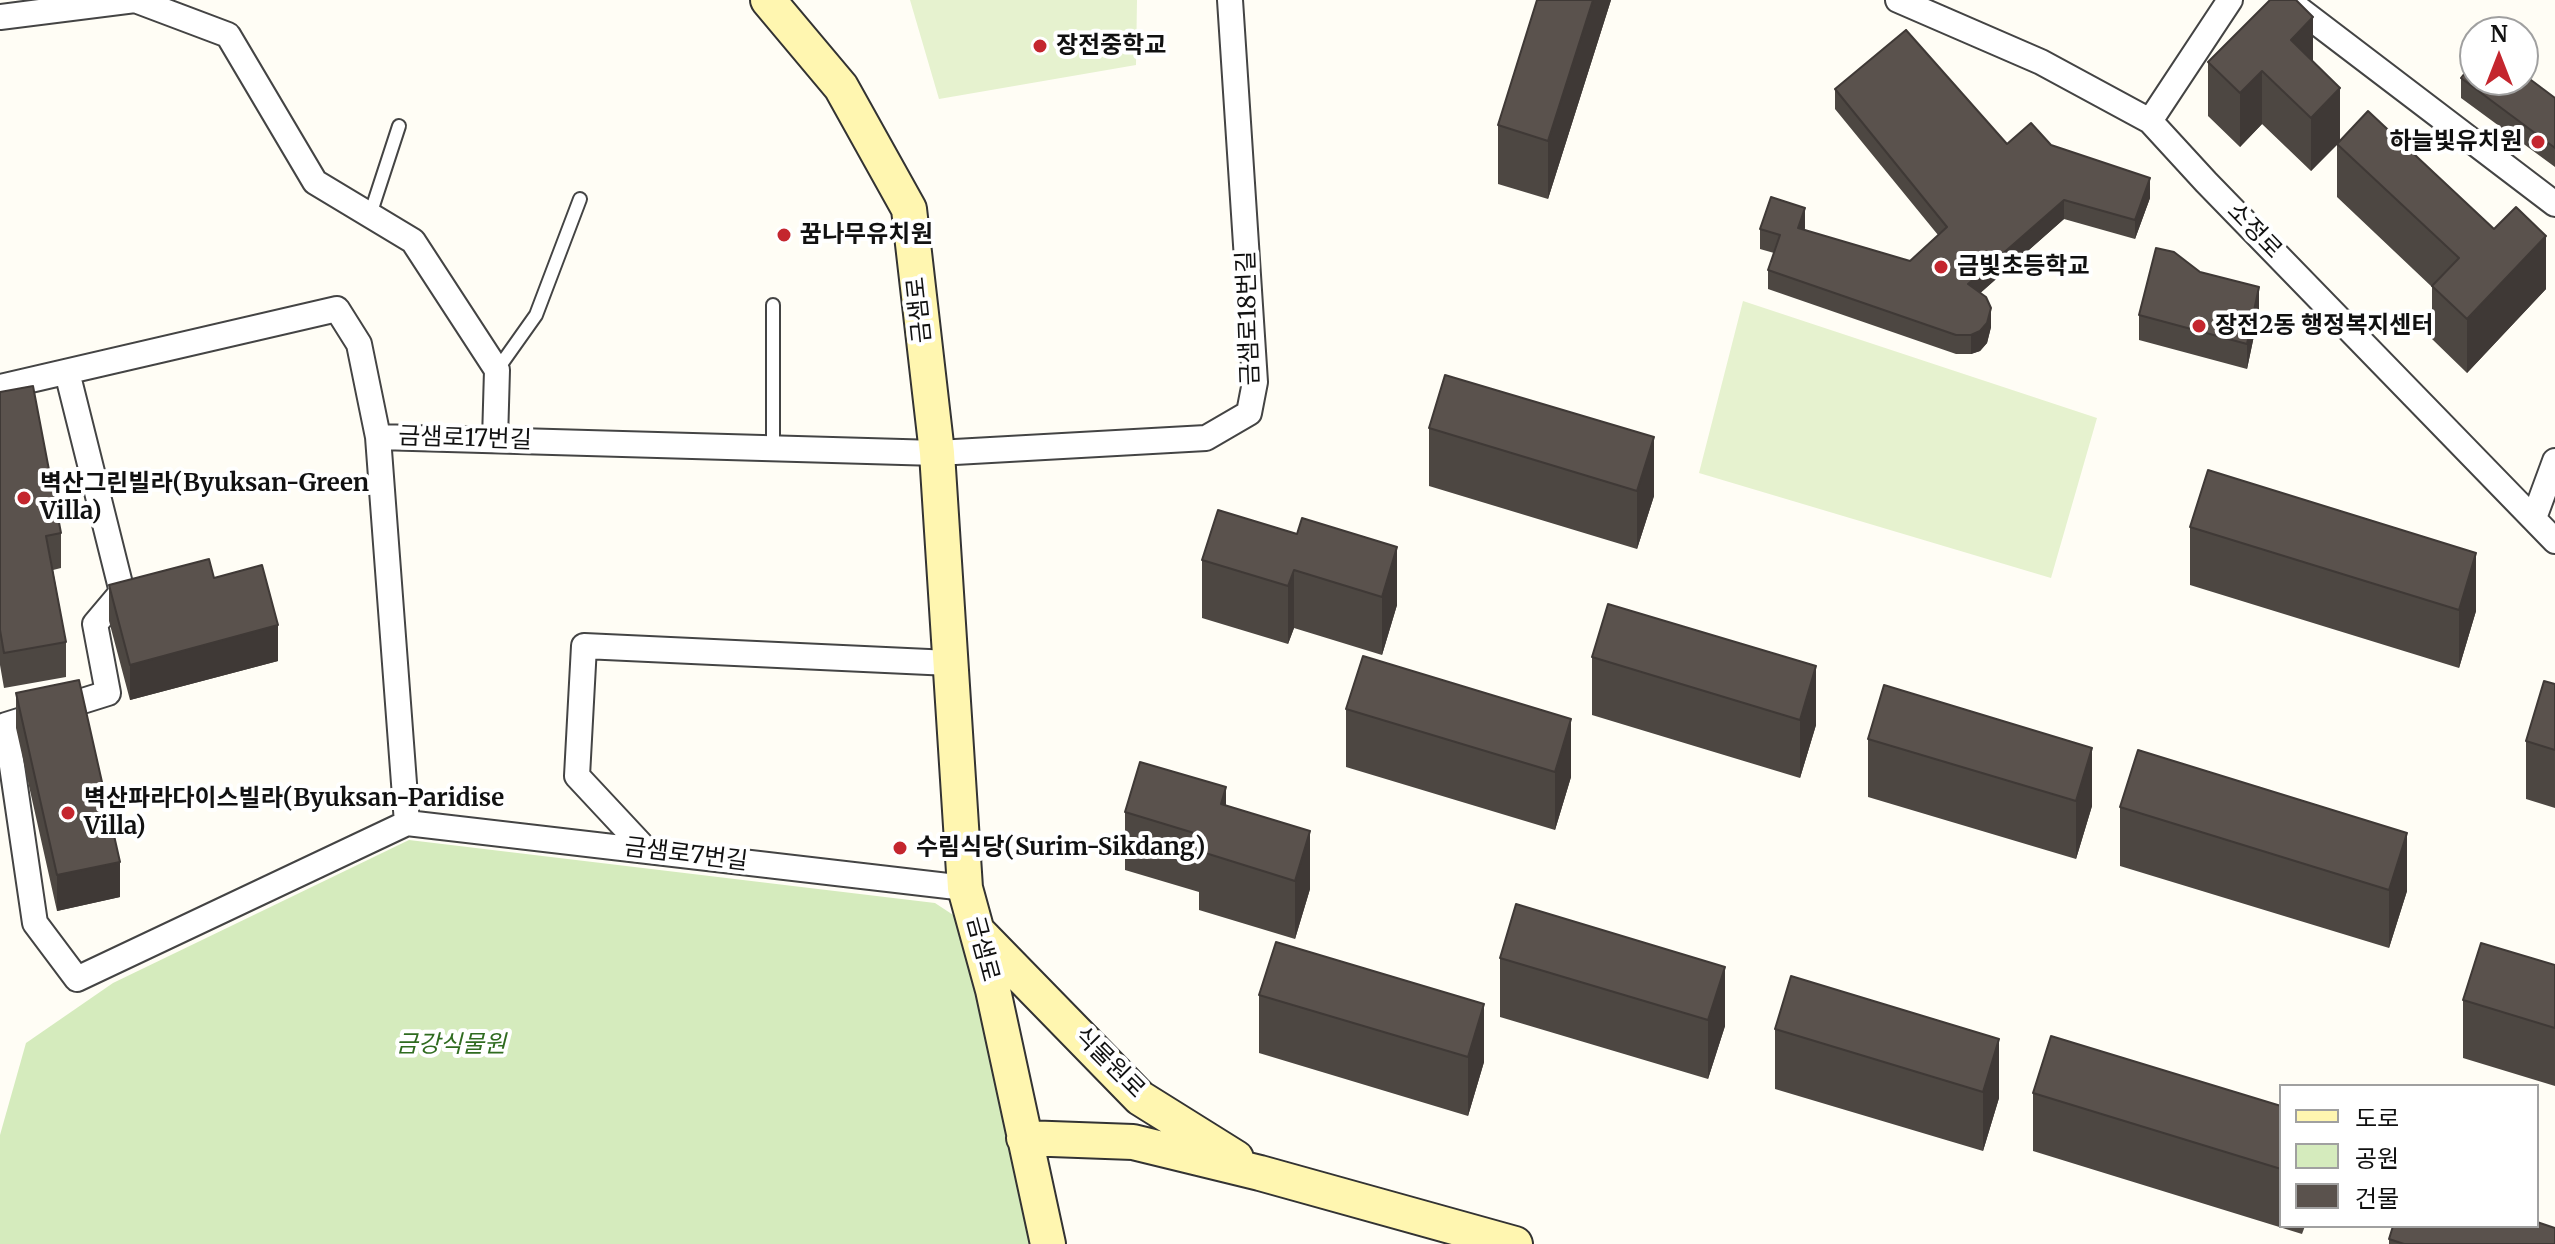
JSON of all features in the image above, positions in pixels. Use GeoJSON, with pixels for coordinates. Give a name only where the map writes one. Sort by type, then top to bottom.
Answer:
{"type":"FeatureCollection","features":[{"type":"Feature","properties":{"kind":"main road","name":"금샘로"},"geometry":{"type":"LineString","coordinates":[[768,0],[841,87],[909,209],[937,453],[965,888],[993,990],[1048,1244]]}},
{"type":"Feature","properties":{"kind":"main road","name":"식물원로"},"geometry":{"type":"LineString","coordinates":[[976,930],[1140,1098],[1260,1173]]}},
{"type":"Feature","properties":{"kind":"main road","name":"식물원로"},"geometry":{"type":"LineString","coordinates":[[1024,1138],[1133,1142],[1260,1173],[1515,1244]]}},
{"type":"Feature","properties":{"kind":"street"},"geometry":{"type":"LineString","coordinates":[[0,17],[135,0],[228,35],[315,182],[413,241],[497,370],[495,440]]}},
{"type":"Feature","properties":{"kind":"street","name":"금샘로18번길"},"geometry":{"type":"LineString","coordinates":[[937,453],[1206,438],[1249,413],[1255,382],[1230,0]]}},
{"type":"Feature","properties":{"kind":"street","name":"소정로"},"geometry":{"type":"LineString","coordinates":[[1898,0],[2041,62],[2150,121],[2555,541]]}},
{"type":"Feature","properties":{"kind":"street"},"geometry":{"type":"LineString","coordinates":[[2150,121],[2230,0]]}},
{"type":"Feature","properties":{"kind":"street"},"geometry":{"type":"LineString","coordinates":[[2287,0],[2555,204]]}},
{"type":"Feature","properties":{"kind":"street","name":"금샘로17번길"},"geometry":{"type":"LineString","coordinates":[[0,387],[337,309],[359,344],[378,437],[937,453]]}},
{"type":"Feature","properties":{"kind":"street"},"geometry":{"type":"LineString","coordinates":[[67,372],[122,592],[95,624],[108,693],[6,725],[35,923],[77,979],[407,823],[378,437]]}},
{"type":"Feature","properties":{"kind":"street"},"geometry":{"type":"LineString","coordinates":[[2534,518],[2555,461]]}},
{"type":"Feature","properties":{"kind":"street"},"geometry":{"type":"LineString","coordinates":[[647,851],[577,776],[584,646],[950,663]]}},
{"type":"Feature","properties":{"kind":"street","name":"금샘로7번길"},"geometry":{"type":"LineString","coordinates":[[407,823],[965,888]]}},
{"type":"Feature","properties":{"kind":"lane"},"geometry":{"type":"LineString","coordinates":[[370,215],[399,126]]}},
{"type":"Feature","properties":{"kind":"lane"},"geometry":{"type":"LineString","coordinates":[[497,370],[536,315],[580,199]]}},
{"type":"Feature","properties":{"kind":"lane"},"geometry":{"type":"LineString","coordinates":[[773,305],[773,448]]}},
{"type":"Feature","properties":{"kind":"green space"},"geometry":{"type":"Polygon","coordinates":[[[910,0],[1137,0],[1136,65],[939,99],[910,0]]]}},
{"type":"Feature","properties":{"kind":"green space"},"geometry":{"type":"Polygon","coordinates":[[[1743,301],[2097,418],[2051,578],[1699,473],[1743,301]]]}},
{"type":"Feature","properties":{"kind":"green space","name":"금강식물원"},"geometry":{"type":"Polygon","coordinates":[[[409,840],[935,903],[976,930],[1047,1244],[0,1244],[0,1135],[26,1043],[113,983],[409,840]]]}},
{"type":"Feature","properties":{"kind":"building"},"geometry":{"type":"Polygon","coordinates":[[[1537,0],[1593,0],[1548,141],[1498,125],[1537,0]]]}},
{"type":"Feature","properties":{"kind":"building"},"geometry":{"type":"Polygon","coordinates":[[[2270,0],[2296,0],[2313,17],[2291,40],[2340,88],[2311,118],[2262,71],[2240,93],[2208,62],[2270,0]]]}},
{"type":"Feature","properties":{"kind":"building","name":"금빛초등학교"},"geometry":{"type":"Polygon","coordinates":[[[1906,30],[2007,144],[2031,123],[2051,145],[2150,178],[2135,220],[2064,200],[1968,284],[1986,297],[1991,308],[1987,323],[1971,335],[1956,335],[1768,270],[1780,235],[1760,229],[1771,197],[1805,208],[1798,228],[1910,261],[1947,227],[1835,89],[1906,30]]]}},
{"type":"Feature","properties":{"kind":"building"},"geometry":{"type":"Polygon","coordinates":[[[2539,86],[2555,98],[2555,148],[2485,96],[2539,96],[2539,86]]]}},
{"type":"Feature","properties":{"kind":"building"},"geometry":{"type":"Polygon","coordinates":[[[2368,111],[2494,229],[2516,207],[2546,236],[2467,319],[2432,286],[2459,258],[2337,144],[2368,111]]]}},
{"type":"Feature","properties":{"kind":"building"},"geometry":{"type":"Polygon","coordinates":[[[2156,248],[2174,252],[2200,272],[2259,287],[2247,344],[2139,315],[2156,248]]]}},
{"type":"Feature","properties":{"kind":"building"},"geometry":{"type":"Polygon","coordinates":[[[1445,375],[1654,437],[1637,491],[1429,428],[1445,375]]]}},
{"type":"Feature","properties":{"kind":"building","name":"벽산그린빌라(Byuksan-Green Villa)"},"geometry":{"type":"Polygon","coordinates":[[[33,386],[61,533],[46,536],[66,642],[4,653],[0,630],[0,392],[33,386]]]}},
{"type":"Feature","properties":{"kind":"building"},"geometry":{"type":"Polygon","coordinates":[[[2208,470],[2476,553],[2459,610],[2190,527],[2208,470]]]}},
{"type":"Feature","properties":{"kind":"building"},"geometry":{"type":"Polygon","coordinates":[[[1218,510],[1297,534],[1302,518],[1397,547],[1382,597],[1294,570],[1288,586],[1202,560],[1218,510]]]}},
{"type":"Feature","properties":{"kind":"building"},"geometry":{"type":"Polygon","coordinates":[[[209,559],[214,578],[262,565],[278,625],[130,665],[109,585],[209,559]]]}},
{"type":"Feature","properties":{"kind":"building"},"geometry":{"type":"Polygon","coordinates":[[[1608,604],[1816,666],[1800,720],[1592,657],[1608,604]]]}},
{"type":"Feature","properties":{"kind":"building"},"geometry":{"type":"Polygon","coordinates":[[[1363,656],[1571,719],[1555,772],[1346,709],[1363,656]]]}},
{"type":"Feature","properties":{"kind":"building","name":"벽산파라다이스빌라(Byuksan-Paridise Villa)"},"geometry":{"type":"Polygon","coordinates":[[[79,680],[120,862],[57,875],[16,693],[79,680]]]}},
{"type":"Feature","properties":{"kind":"building"},"geometry":{"type":"Polygon","coordinates":[[[2544,681],[2555,684],[2555,750],[2526,741],[2544,681]]]}},
{"type":"Feature","properties":{"kind":"building"},"geometry":{"type":"Polygon","coordinates":[[[1884,685],[2092,748],[2076,801],[1868,739],[1884,685]]]}},
{"type":"Feature","properties":{"kind":"building"},"geometry":{"type":"Polygon","coordinates":[[[2138,750],[2407,833],[2389,890],[2120,807],[2138,750]]]}},
{"type":"Feature","properties":{"kind":"building"},"geometry":{"type":"Polygon","coordinates":[[[1140,762],[1226,787],[1221,804],[1310,831],[1295,881],[1199,851],[1204,836],[1125,812],[1140,762]]]}},
{"type":"Feature","properties":{"kind":"building"},"geometry":{"type":"Polygon","coordinates":[[[1516,904],[1725,967],[1708,1020],[1500,958],[1516,904]]]}},
{"type":"Feature","properties":{"kind":"building"},"geometry":{"type":"Polygon","coordinates":[[[1276,942],[1484,1004],[1468,1057],[1259,995],[1276,942]]]}},
{"type":"Feature","properties":{"kind":"building"},"geometry":{"type":"Polygon","coordinates":[[[2481,943],[2555,965],[2555,1028],[2463,1000],[2481,943]]]}},
{"type":"Feature","properties":{"kind":"building"},"geometry":{"type":"Polygon","coordinates":[[[1791,976],[1999,1039],[1983,1092],[1775,1029],[1791,976]]]}},
{"type":"Feature","properties":{"kind":"building"},"geometry":{"type":"Polygon","coordinates":[[[2051,1036],[2279,1105],[2279,1168],[2033,1093],[2051,1036]]]}},
{"type":"Feature","properties":{"kind":"building"},"geometry":{"type":"Polygon","coordinates":[[[2539,1223],[2555,1228],[2555,1244],[2404,1244],[2389,1239],[2392,1228],[2539,1228],[2539,1223]]]}},
{"type":"Feature","properties":{"kind":"place","name":"장전중학교"},"geometry":{"type":"Point","coordinates":[1040,46]}},
{"type":"Feature","properties":{"kind":"place","name":"하늘빛유치원"},"geometry":{"type":"Point","coordinates":[2538,142]}},
{"type":"Feature","properties":{"kind":"place","name":"꿈나무유치원"},"geometry":{"type":"Point","coordinates":[784,235]}},
{"type":"Feature","properties":{"kind":"place","name":"금빛초등학교"},"geometry":{"type":"Point","coordinates":[1941,267]}},
{"type":"Feature","properties":{"kind":"place","name":"장전2동 행정복지센터"},"geometry":{"type":"Point","coordinates":[2199,326]}},
{"type":"Feature","properties":{"kind":"place","name":"벽산그린빌라(Byuksan-Green Villa)"},"geometry":{"type":"Point","coordinates":[24,498]}},
{"type":"Feature","properties":{"kind":"place","name":"벽산파라다이스빌라(Byuksan-Paridise Villa)"},"geometry":{"type":"Point","coordinates":[68,813]}},
{"type":"Feature","properties":{"kind":"place","name":"수림식당(Surim-Sikdang)"},"geometry":{"type":"Point","coordinates":[900,848]}}]}
